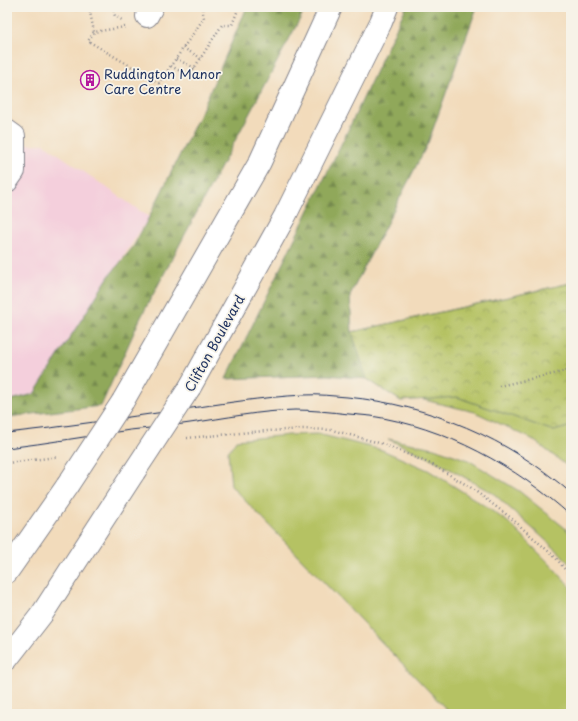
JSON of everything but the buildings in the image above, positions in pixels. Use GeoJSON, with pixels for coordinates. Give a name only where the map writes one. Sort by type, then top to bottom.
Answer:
{"type":"FeatureCollection","features":[{"type":"Feature","properties":{"kind":"main road"},"geometry":{"type":"LineString","coordinates":[[7,572],[67,486],[123,401],[260,162],[331,7]]}},
{"type":"Feature","properties":{"kind":"main road","name":"Clifton Boulevard"},"geometry":{"type":"LineString","coordinates":[[7,659],[42,614],[190,387],[285,216],[387,7]]}},
{"type":"Feature","properties":{"kind":"main road"},"geometry":{"type":"LineString","coordinates":[[7,131],[14,136],[14,171],[7,182]]}},
{"type":"Feature","properties":{"kind":"path"},"geometry":{"type":"LineString","coordinates":[[75,10],[88,7],[94,32]]}},
{"type":"Feature","properties":{"kind":"path"},"geometry":{"type":"LineString","coordinates":[[143,16],[94,32],[88,41],[159,83],[204,18],[202,7]]}},
{"type":"Feature","properties":{"kind":"path"},"geometry":{"type":"LineString","coordinates":[[171,66],[189,76],[222,25],[232,25],[239,7]]}},
{"type":"Feature","properties":{"kind":"path"},"geometry":{"type":"LineString","coordinates":[[183,48],[201,58]]}},
{"type":"Feature","properties":{"kind":"path"},"geometry":{"type":"LineString","coordinates":[[176,59],[195,68]]}},
{"type":"Feature","properties":{"kind":"path"},"geometry":{"type":"LineString","coordinates":[[499,386],[571,370]]}},
{"type":"Feature","properties":{"kind":"path"},"geometry":{"type":"LineString","coordinates":[[193,437],[303,429],[332,430],[383,444],[433,465],[470,487],[511,518],[556,558],[571,576]]}},
{"type":"Feature","properties":{"kind":"path"},"geometry":{"type":"LineString","coordinates":[[7,463],[12,463]]}},
{"type":"Feature","properties":{"kind":"shaded area"},"geometry":{"type":"Polygon","coordinates":[[[44,144],[149,217],[34,394],[7,401],[7,145],[44,144]]]}},
{"type":"Feature","properties":{"kind":"green space"},"geometry":{"type":"Polygon","coordinates":[[[247,7],[305,7],[140,319],[101,406],[7,417],[7,401],[34,394],[109,276],[133,247],[201,112],[247,7]]]}},
{"type":"Feature","properties":{"kind":"green space"},"geometry":{"type":"Polygon","coordinates":[[[406,7],[477,7],[428,143],[350,295],[352,332],[571,283],[401,401],[367,379],[328,375],[226,379],[351,124],[406,7]]]}},
{"type":"Feature","properties":{"kind":"green space"},"geometry":{"type":"Polygon","coordinates":[[[571,283],[571,426],[554,431],[457,397],[401,401],[367,379],[352,332],[571,283]]]}},
{"type":"Feature","properties":{"kind":"green space"},"geometry":{"type":"Polygon","coordinates":[[[457,397],[554,431],[571,426],[571,469],[532,439],[475,412],[420,399],[457,397]]]}},
{"type":"Feature","properties":{"kind":"green space"},"geometry":{"type":"Polygon","coordinates":[[[318,434],[382,450],[428,470],[508,522],[571,587],[571,714],[451,714],[231,486],[228,452],[236,440],[318,434]]]}},
{"type":"Feature","properties":{"kind":"green space"},"geometry":{"type":"Polygon","coordinates":[[[388,439],[434,448],[468,460],[519,491],[565,528],[571,535],[571,566],[560,553],[494,494],[434,460],[388,439]]]}},
{"type":"Feature","properties":{"kind":"tram line"},"geometry":{"type":"LineString","coordinates":[[7,433],[272,397],[309,395],[347,397],[378,401],[408,408],[438,416],[466,427],[521,456],[547,473],[571,493]]}},
{"type":"Feature","properties":{"kind":"tram line"},"geometry":{"type":"LineString","coordinates":[[7,448],[269,412],[308,410],[368,416],[399,421],[426,429],[478,451],[527,481],[571,516]]}},
{"type":"Feature","properties":{"kind":"place","name":"Ruddington Manor Care Centre"},"geometry":{"type":"Point","coordinates":[90,80]}}]}
